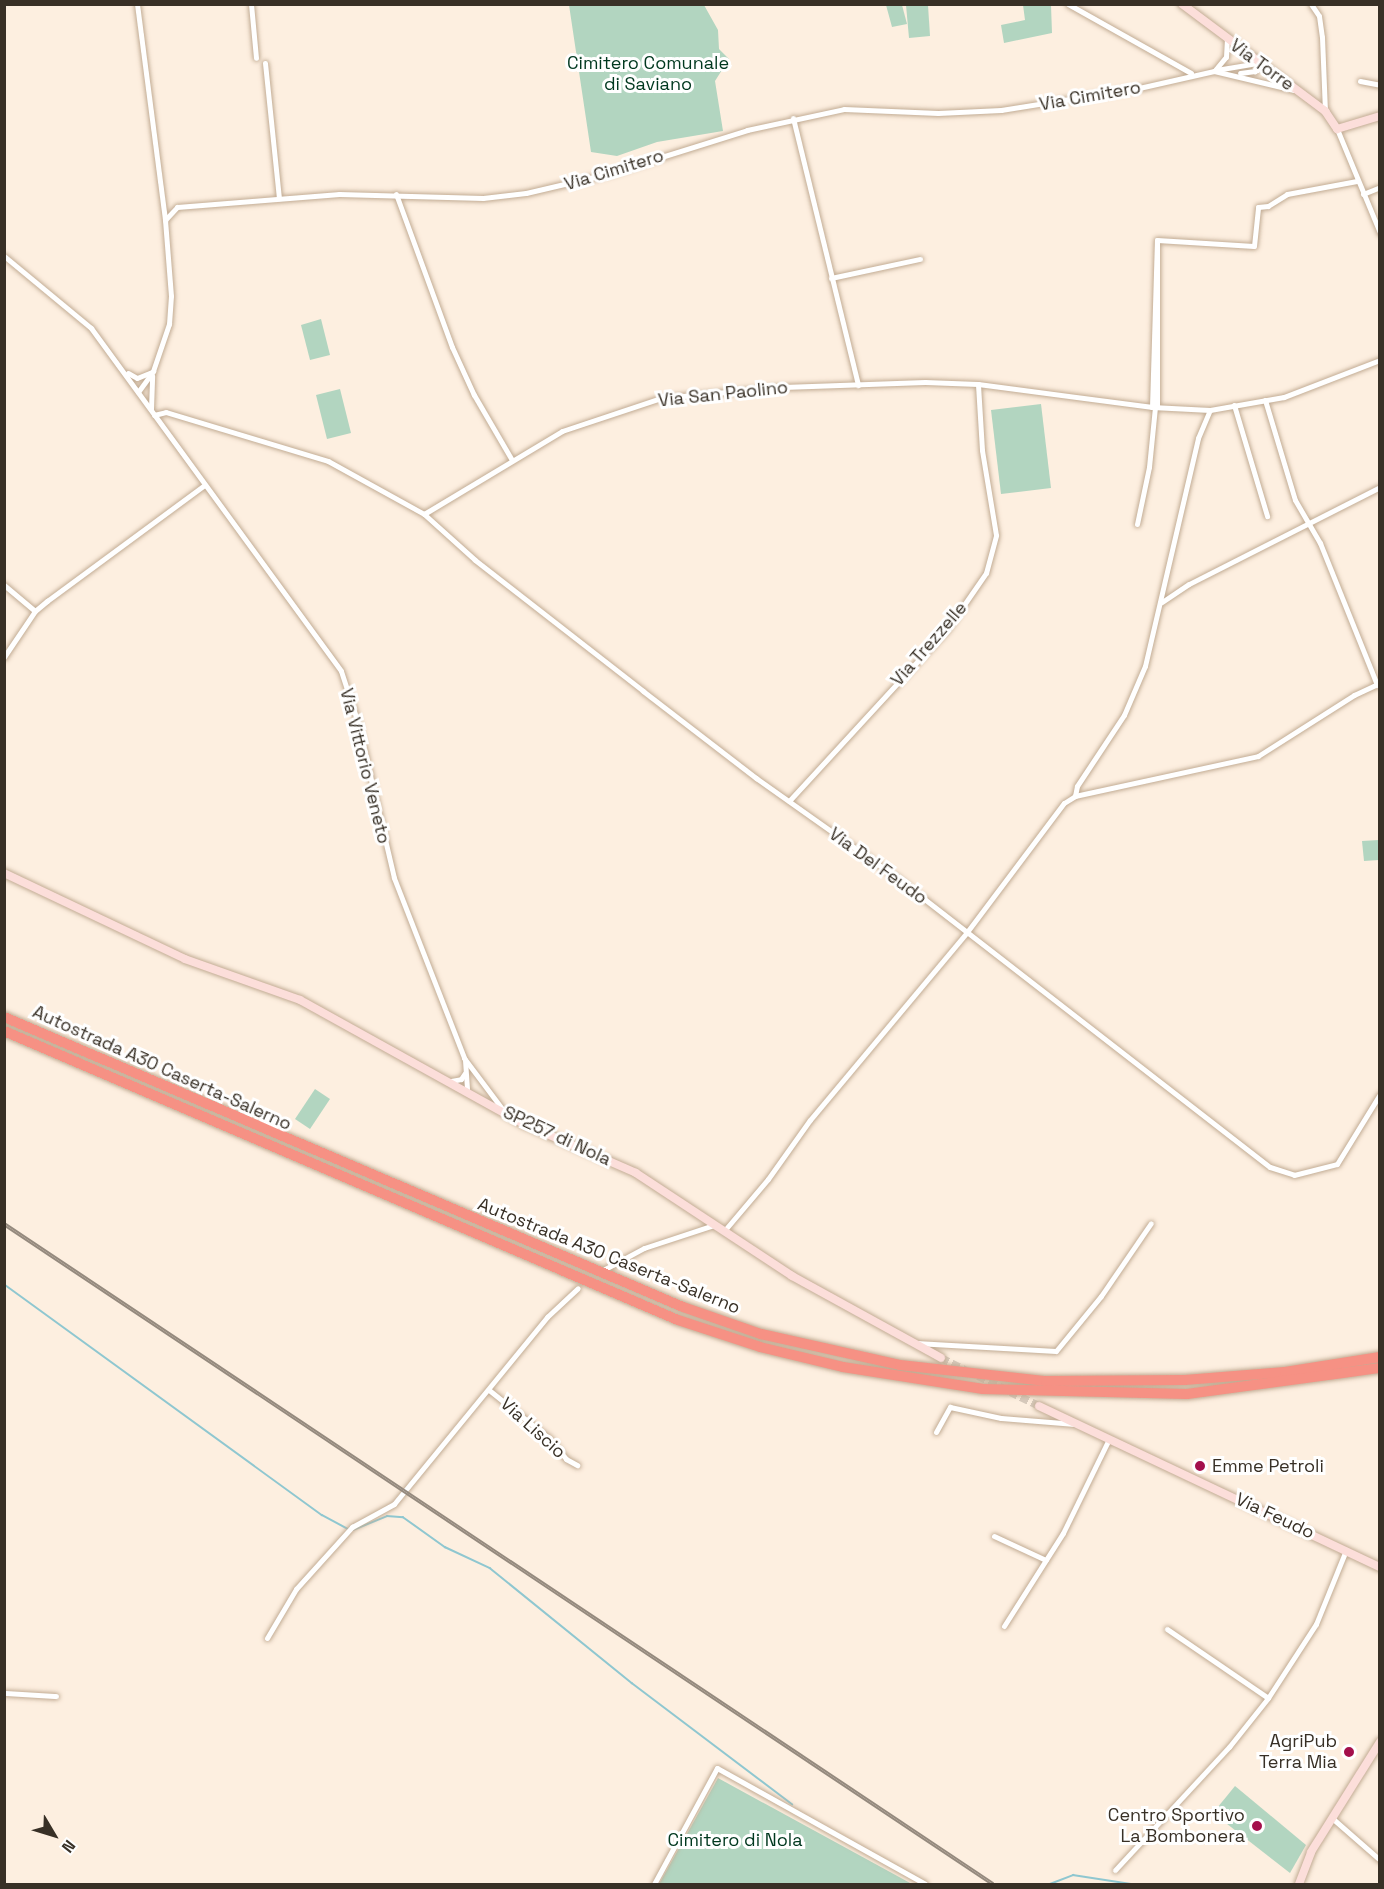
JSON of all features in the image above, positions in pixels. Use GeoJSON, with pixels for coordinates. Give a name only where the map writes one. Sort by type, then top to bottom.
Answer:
{"type":"FeatureCollection","features":[{"type":"Feature","properties":{"kind":"highway","name":"Autostrada A30 Caserta-Salerno"},"geometry":{"type":"LineString","coordinates":[[4,1017],[661,1298],[761,1334],[900,1365],[1046,1382],[1185,1380],[1285,1372],[1380,1357]]}},
{"type":"Feature","properties":{"kind":"highway","name":"Autostrada A30 Caserta-Salerno"},"geometry":{"type":"LineString","coordinates":[[4,1031],[678,1320],[832,1364],[945,1385],[1047,1393],[1187,1394],[1380,1368]]}},
{"type":"Feature","properties":{"kind":"street"},"geometry":{"type":"LineString","coordinates":[[138,4],[165,220],[170,307],[163,346],[153,371],[138,392]]}},
{"type":"Feature","properties":{"kind":"street"},"geometry":{"type":"LineString","coordinates":[[251,4],[256,58]]}},
{"type":"Feature","properties":{"kind":"street"},"geometry":{"type":"LineString","coordinates":[[1068,4],[1191,73]]}},
{"type":"Feature","properties":{"kind":"street","name":"Via Torre"},"geometry":{"type":"LineString","coordinates":[[1182,4],[1325,111],[1337,129]]}},
{"type":"Feature","properties":{"kind":"street"},"geometry":{"type":"LineString","coordinates":[[1311,4],[1318,16],[1322,37],[1325,111]]}},
{"type":"Feature","properties":{"kind":"street"},"geometry":{"type":"LineString","coordinates":[[1214,71],[1226,57],[1227,39]]}},
{"type":"Feature","properties":{"kind":"street","name":"Via Cimitero"},"geometry":{"type":"LineString","coordinates":[[1214,71],[1248,61],[1258,63],[1255,71],[1234,73]]}},
{"type":"Feature","properties":{"kind":"street"},"geometry":{"type":"LineString","coordinates":[[266,63],[279,198]]}},
{"type":"Feature","properties":{"kind":"street","name":"Via Cimitero"},"geometry":{"type":"LineString","coordinates":[[165,220],[177,207],[279,198],[396,194],[483,198],[526,193],[608,174],[793,118],[844,109],[938,113],[1001,110],[1140,88],[1191,73],[1214,71],[1234,73],[1298,92]]}},
{"type":"Feature","properties":{"kind":"street"},"geometry":{"type":"LineString","coordinates":[[1360,81],[1380,85]]}},
{"type":"Feature","properties":{"kind":"street"},"geometry":{"type":"LineString","coordinates":[[1380,116],[1337,129],[1380,233]]}},
{"type":"Feature","properties":{"kind":"street"},"geometry":{"type":"LineString","coordinates":[[793,118],[858,385]]}},
{"type":"Feature","properties":{"kind":"street"},"geometry":{"type":"LineString","coordinates":[[1137,525],[1149,467],[1155,407],[1157,242],[1161,237],[1254,246],[1258,207],[1268,207],[1287,194],[1358,181]]}},
{"type":"Feature","properties":{"kind":"street"},"geometry":{"type":"LineString","coordinates":[[1363,194],[1380,187]]}},
{"type":"Feature","properties":{"kind":"street"},"geometry":{"type":"LineString","coordinates":[[396,194],[452,347],[474,395],[512,460]]}},
{"type":"Feature","properties":{"kind":"street","name":"Via Vittorio Veneto"},"geometry":{"type":"LineString","coordinates":[[4,256],[68,305],[124,370],[202,486],[341,671],[357,720],[394,878],[464,1058],[506,1115]]}},
{"type":"Feature","properties":{"kind":"street"},"geometry":{"type":"LineString","coordinates":[[831,278],[920,259]]}},
{"type":"Feature","properties":{"kind":"street","name":"Via San Paolino"},"geometry":{"type":"LineString","coordinates":[[424,514],[562,430],[661,398],[858,385],[978,384],[1155,407],[1210,410],[1284,397],[1380,360]]}},
{"type":"Feature","properties":{"kind":"street"},"geometry":{"type":"LineString","coordinates":[[124,370],[137,378],[153,371]]}},
{"type":"Feature","properties":{"kind":"street"},"geometry":{"type":"LineString","coordinates":[[153,371],[152,412],[166,412],[328,461],[424,514],[497,579],[789,801]]}},
{"type":"Feature","properties":{"kind":"street","name":"Via Trezzelle"},"geometry":{"type":"LineString","coordinates":[[789,801],[948,628],[986,573],[996,535],[982,450],[978,384]]}},
{"type":"Feature","properties":{"kind":"street"},"geometry":{"type":"LineString","coordinates":[[724,1231],[768,1179],[810,1120],[967,932],[1054,812],[1075,796],[1258,756],[1378,684],[1320,543],[1295,500],[1264,400]]}},
{"type":"Feature","properties":{"kind":"street"},"geometry":{"type":"LineString","coordinates":[[1234,405],[1267,516]]}},
{"type":"Feature","properties":{"kind":"street"},"geometry":{"type":"LineString","coordinates":[[1075,796],[1077,786],[1135,694],[1162,602],[1197,438],[1210,410]]}},
{"type":"Feature","properties":{"kind":"street"},"geometry":{"type":"LineString","coordinates":[[4,657],[35,611],[202,486]]}},
{"type":"Feature","properties":{"kind":"street"},"geometry":{"type":"LineString","coordinates":[[1162,602],[1189,584],[1380,487]]}},
{"type":"Feature","properties":{"kind":"street"},"geometry":{"type":"LineString","coordinates":[[4,585],[35,611]]}},
{"type":"Feature","properties":{"kind":"street","name":"Via Del Feudo"},"geometry":{"type":"LineString","coordinates":[[789,801],[967,932],[1220,1131],[1277,1171],[1294,1175],[1337,1164],[1380,1094]]}},
{"type":"Feature","properties":{"kind":"street","name":"SP257 di Nola"},"geometry":{"type":"LineString","coordinates":[[4,873],[156,946],[300,1000],[451,1081],[506,1115],[636,1173],[858,1316],[940,1358]]}},
{"type":"Feature","properties":{"kind":"street"},"geometry":{"type":"LineString","coordinates":[[464,1058],[467,1090]]}},
{"type":"Feature","properties":{"kind":"street"},"geometry":{"type":"LineString","coordinates":[[451,1081],[461,1079],[465,1071]]}},
{"type":"Feature","properties":{"kind":"street"},"geometry":{"type":"LineString","coordinates":[[912,1343],[1056,1350],[1108,1286],[1151,1223]]}},
{"type":"Feature","properties":{"kind":"street"},"geometry":{"type":"LineString","coordinates":[[605,1269],[644,1248],[714,1225]]}},
{"type":"Feature","properties":{"kind":"street"},"geometry":{"type":"LineString","coordinates":[[267,1638],[296,1589],[352,1527],[394,1504],[547,1317],[578,1288]]}},
{"type":"Feature","properties":{"kind":"street","name":"Via Liscio"},"geometry":{"type":"LineString","coordinates":[[489,1390],[550,1439],[566,1459],[577,1465]]}},
{"type":"Feature","properties":{"kind":"street","name":"Via Feudo"},"geometry":{"type":"LineString","coordinates":[[1039,1406],[1380,1567]]}},
{"type":"Feature","properties":{"kind":"street"},"geometry":{"type":"LineString","coordinates":[[936,1432],[950,1407],[1001,1418],[1076,1425]]}},
{"type":"Feature","properties":{"kind":"street"},"geometry":{"type":"LineString","coordinates":[[1004,1626],[1046,1560],[1109,1439]]}},
{"type":"Feature","properties":{"kind":"street"},"geometry":{"type":"LineString","coordinates":[[994,1536],[1046,1560]]}},
{"type":"Feature","properties":{"kind":"street"},"geometry":{"type":"LineString","coordinates":[[1115,1870],[1229,1747],[1268,1698],[1316,1624],[1346,1550]]}},
{"type":"Feature","properties":{"kind":"street"},"geometry":{"type":"LineString","coordinates":[[1167,1629],[1268,1698]]}},
{"type":"Feature","properties":{"kind":"street"},"geometry":{"type":"LineString","coordinates":[[4,1693],[56,1696]]}},
{"type":"Feature","properties":{"kind":"street"},"geometry":{"type":"LineString","coordinates":[[1299,1884],[1311,1852],[1380,1742]]}},
{"type":"Feature","properties":{"kind":"street"},"geometry":{"type":"LineString","coordinates":[[654,1884],[717,1768],[925,1884]]}},
{"type":"Feature","properties":{"kind":"street"},"geometry":{"type":"LineString","coordinates":[[1332,1818],[1380,1860]]}},
{"type":"Feature","properties":{"kind":"green space","name":"Cimitero Comunale di Saviano"},"geometry":{"type":"Polygon","coordinates":[[[569,5],[704,5],[718,30],[719,49],[729,59],[715,81],[723,131],[657,142],[617,156],[591,152],[569,5]]]}},
{"type":"Feature","properties":{"kind":"green space"},"geometry":{"type":"Polygon","coordinates":[[[886,5],[902,5],[907,24],[892,27],[886,5]]]}},
{"type":"Feature","properties":{"kind":"green space"},"geometry":{"type":"Polygon","coordinates":[[[906,5],[928,5],[930,36],[909,38],[906,5]]]}},
{"type":"Feature","properties":{"kind":"green space"},"geometry":{"type":"Polygon","coordinates":[[[1023,5],[1051,5],[1052,33],[1004,43],[1001,25],[1025,20],[1023,5]]]}},
{"type":"Feature","properties":{"kind":"green space"},"geometry":{"type":"Polygon","coordinates":[[[321,319],[330,355],[310,360],[301,325],[321,319]]]}},
{"type":"Feature","properties":{"kind":"green space"},"geometry":{"type":"Polygon","coordinates":[[[340,389],[351,433],[327,439],[316,395],[340,389]]]}},
{"type":"Feature","properties":{"kind":"green space"},"geometry":{"type":"Polygon","coordinates":[[[1041,404],[1051,488],[1001,494],[991,410],[1041,404]]]}},
{"type":"Feature","properties":{"kind":"green space"},"geometry":{"type":"Polygon","coordinates":[[[1379,840],[1379,860],[1364,861],[1362,841],[1379,840]]]}},
{"type":"Feature","properties":{"kind":"green space"},"geometry":{"type":"Polygon","coordinates":[[[315,1089],[330,1099],[310,1129],[295,1119],[315,1089]]]}},
{"type":"Feature","properties":{"kind":"green space","name":"Cimitero di Nola"},"geometry":{"type":"Polygon","coordinates":[[[718,1778],[912,1884],[659,1884],[718,1778]]]}},
{"type":"Feature","properties":{"kind":"green space","name":"Centro Sportivo La Bombonera"},"geometry":{"type":"Polygon","coordinates":[[[1235,1786],[1306,1845],[1290,1873],[1213,1813],[1235,1786]]]}},
{"type":"Feature","properties":{"kind":"waterway"},"geometry":{"type":"LineString","coordinates":[[4,1284],[322,1515],[348,1529]]}},
{"type":"Feature","properties":{"kind":"waterway"},"geometry":{"type":"LineString","coordinates":[[353,1530],[387,1516],[403,1517],[445,1547],[490,1568],[632,1683],[792,1804]]}},
{"type":"Feature","properties":{"kind":"waterway"},"geometry":{"type":"LineString","coordinates":[[1050,1884],[1073,1875],[1132,1884]]}},
{"type":"Feature","properties":{"kind":"tunnel"},"geometry":{"type":"LineString","coordinates":[[941,1358],[965,1370]]}},
{"type":"Feature","properties":{"kind":"tunnel"},"geometry":{"type":"LineString","coordinates":[[978,1376],[1039,1406]]}},
{"type":"Feature","properties":{"kind":"railway"},"geometry":{"type":"LineString","coordinates":[[4,1224],[993,1884]]}},
{"type":"Feature","properties":{"kind":"place","name":"Emme Petroli"},"geometry":{"type":"Point","coordinates":[1200,1466]}},
{"type":"Feature","properties":{"kind":"place","name":"AgriPub Terra Mia"},"geometry":{"type":"Point","coordinates":[1349,1752]}},
{"type":"Feature","properties":{"kind":"place","name":"Centro Sportivo La Bombonera"},"geometry":{"type":"Point","coordinates":[1257,1826]}}]}
